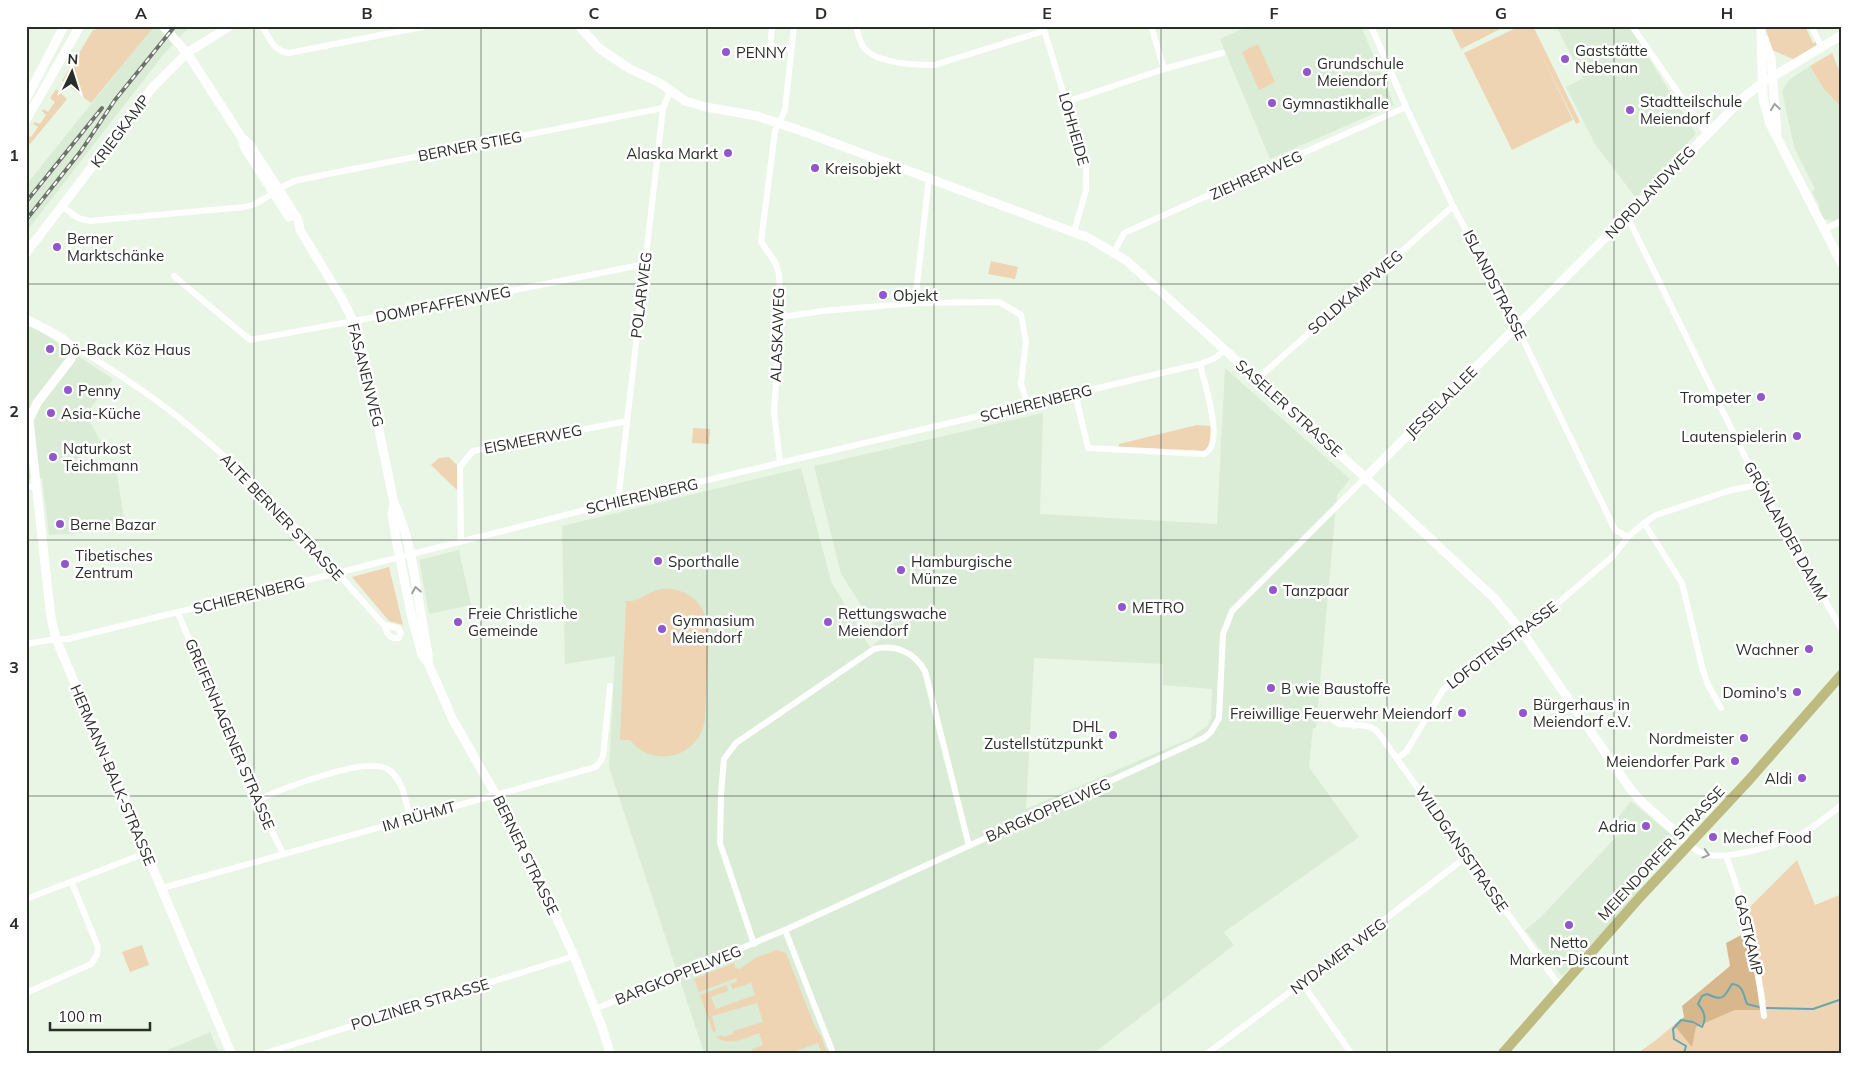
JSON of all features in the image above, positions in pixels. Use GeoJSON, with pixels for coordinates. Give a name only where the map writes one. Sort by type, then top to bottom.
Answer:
{"type":"FeatureCollection","features":[{"type":"Feature","properties":{"kind":"main road","name":"MEIENDORFER STRASSE"},"geometry":{"type":"LineString","coordinates":[[1502,1053],[1626,912],[1840,680]]}},
{"type":"Feature","properties":{"kind":"street"},"geometry":{"type":"LineString","coordinates":[[26,99],[64,26]]}},
{"type":"Feature","properties":{"kind":"street"},"geometry":{"type":"LineString","coordinates":[[26,120],[80,26]]}},
{"type":"Feature","properties":{"kind":"street"},"geometry":{"type":"LineString","coordinates":[[163,26],[187,53],[242,138],[250,145],[276,191]]}},
{"type":"Feature","properties":{"kind":"street","name":"KRIEGKAMP"},"geometry":{"type":"LineString","coordinates":[[26,253],[153,87],[187,53],[230,26]]}},
{"type":"Feature","properties":{"kind":"street"},"geometry":{"type":"LineString","coordinates":[[262,26],[274,46],[280,52],[289,53],[427,26]]}},
{"type":"Feature","properties":{"kind":"street","name":"SASELER STRASSE"},"geometry":{"type":"LineString","coordinates":[[579,26],[599,48],[612,58],[660,83],[686,101],[701,106],[746,113],[779,123],[1074,232],[1089,238],[1127,261],[1494,598],[1523,633],[1629,788],[1642,802],[1690,844]]}},
{"type":"Feature","properties":{"kind":"street"},"geometry":{"type":"LineString","coordinates":[[772,26],[772,45],[783,50],[792,46]]}},
{"type":"Feature","properties":{"kind":"street"},"geometry":{"type":"LineString","coordinates":[[779,123],[785,110],[794,26]]}},
{"type":"Feature","properties":{"kind":"street"},"geometry":{"type":"LineString","coordinates":[[856,26],[864,48],[882,60],[923,65],[934,65],[1043,29]]}},
{"type":"Feature","properties":{"kind":"street"},"geometry":{"type":"LineString","coordinates":[[1151,26],[1164,69]]}},
{"type":"Feature","properties":{"kind":"street","name":"ISLANDSTRASSE"},"geometry":{"type":"LineString","coordinates":[[1371,26],[1406,107],[1453,206],[1517,326],[1615,530],[1628,537]]}},
{"type":"Feature","properties":{"kind":"street"},"geometry":{"type":"LineString","coordinates":[[1632,26],[1706,133]]}},
{"type":"Feature","properties":{"kind":"street"},"geometry":{"type":"LineString","coordinates":[[1811,26],[1822,48]]}},
{"type":"Feature","properties":{"kind":"street","name":"LOHHEIDE"},"geometry":{"type":"LineString","coordinates":[[1043,29],[1086,168],[1086,190],[1074,232]]}},
{"type":"Feature","properties":{"kind":"street"},"geometry":{"type":"LineString","coordinates":[[1761,29],[1771,58],[1777,137]]}},
{"type":"Feature","properties":{"kind":"street"},"geometry":{"type":"LineString","coordinates":[[1761,29],[1764,106],[1770,124],[1842,264]]}},
{"type":"Feature","properties":{"kind":"street","name":"NORDLANDWEG"},"geometry":{"type":"LineString","coordinates":[[1517,326],[1628,216],[1706,133],[1744,96],[1762,83],[1842,35]]}},
{"type":"Feature","properties":{"kind":"street"},"geometry":{"type":"LineString","coordinates":[[1066,102],[1164,69],[1222,53]]}},
{"type":"Feature","properties":{"kind":"street","name":"POLARWEG"},"geometry":{"type":"LineString","coordinates":[[618,501],[663,108],[670,91]]}},
{"type":"Feature","properties":{"kind":"street","name":"ZIEHRERWEG"},"geometry":{"type":"LineString","coordinates":[[1114,252],[1124,233],[1406,107]]}},
{"type":"Feature","properties":{"kind":"street","name":"BERNER STIEG"},"geometry":{"type":"LineString","coordinates":[[63,206],[78,218],[90,222],[245,206],[255,204],[294,182],[332,173],[663,108]]}},
{"type":"Feature","properties":{"kind":"street","name":"ALASKAWEG"},"geometry":{"type":"LineString","coordinates":[[779,123],[775,131],[761,242],[775,262],[779,274],[781,317],[774,411],[780,463]]}},
{"type":"Feature","properties":{"kind":"street"},"geometry":{"type":"LineString","coordinates":[[242,138],[244,148],[268,184],[276,191]]}},
{"type":"Feature","properties":{"kind":"street"},"geometry":{"type":"LineString","coordinates":[[915,303],[930,178]]}},
{"type":"Feature","properties":{"kind":"street","name":"FASANENWEG"},"geometry":{"type":"LineString","coordinates":[[276,191],[298,220],[300,230],[342,299],[361,343],[394,503],[399,513],[410,554],[419,627]]}},
{"type":"Feature","properties":{"kind":"street","name":"SOLDKAMPWEG"},"geometry":{"type":"LineString","coordinates":[[1257,379],[1453,206]]}},
{"type":"Feature","properties":{"kind":"street","name":"GRÖNLANDER DAMM"},"geometry":{"type":"LineString","coordinates":[[1628,216],[1759,485],[1842,630]]}},
{"type":"Feature","properties":{"kind":"street"},"geometry":{"type":"LineString","coordinates":[[1823,230],[1842,221]]}},
{"type":"Feature","properties":{"kind":"street","name":"DOMPFAFFENWEG"},"geometry":{"type":"LineString","coordinates":[[174,276],[250,340],[645,264]]}},
{"type":"Feature","properties":{"kind":"street"},"geometry":{"type":"LineString","coordinates":[[781,317],[915,303],[999,302],[1021,315],[1026,341],[1021,384],[1028,405]]}},
{"type":"Feature","properties":{"kind":"street","name":"ALTE BERNER STRASSE"},"geometry":{"type":"LineString","coordinates":[[26,319],[64,340],[71,345],[74,352],[82,351],[127,380],[188,424],[259,489],[314,546],[384,625]]}},
{"type":"Feature","properties":{"kind":"street","name":"JESSELALLEE"},"geometry":{"type":"LineString","coordinates":[[1365,478],[1517,326]]}},
{"type":"Feature","properties":{"kind":"street","name":"SCHIERENBERG"},"geometry":{"type":"LineString","coordinates":[[26,644],[68,639],[178,613],[618,501],[1200,364],[1215,358],[1225,350]]}},
{"type":"Feature","properties":{"kind":"street","name":"HERMANN-BALK-STRASSE"},"geometry":{"type":"LineString","coordinates":[[74,352],[71,359],[31,412],[29,428],[31,486],[51,618],[56,639],[231,1053]]}},
{"type":"Feature","properties":{"kind":"street"},"geometry":{"type":"LineString","coordinates":[[1075,393],[1088,448],[1204,454],[1210,451],[1213,444],[1214,423],[1200,364]]}},
{"type":"Feature","properties":{"kind":"street","name":"EISMEERWEG"},"geometry":{"type":"LineString","coordinates":[[461,540],[460,467],[473,451],[627,421]]}},
{"type":"Feature","properties":{"kind":"street","name":"BARGKOPPELWEG"},"geometry":{"type":"LineString","coordinates":[[595,1009],[754,944],[1197,742],[1211,732],[1219,718],[1223,634],[1232,611],[1365,478]]}},
{"type":"Feature","properties":{"kind":"street","name":"LOFOTENSTRASSE"},"geometry":{"type":"LineString","coordinates":[[1397,758],[1406,752],[1443,690],[1456,678],[1523,633],[1613,556],[1628,537],[1644,523],[1656,515],[1731,490],[1759,485]]}},
{"type":"Feature","properties":{"kind":"street","name":"FASANENWEG"},"geometry":{"type":"LineString","coordinates":[[394,503],[392,514],[399,557],[419,627]]}},
{"type":"Feature","properties":{"kind":"street"},"geometry":{"type":"LineString","coordinates":[[1644,523],[1682,583],[1702,667],[1708,685],[1720,708]]}},
{"type":"Feature","properties":{"kind":"street","name":"GREIFENHAGENER STRASSE"},"geometry":{"type":"LineString","coordinates":[[178,613],[257,800],[283,853]]}},
{"type":"Feature","properties":{"kind":"street","name":"BERNER STRASSE"},"geometry":{"type":"LineString","coordinates":[[419,627],[428,663],[453,720],[496,795],[536,872],[574,956],[610,1053]]}},
{"type":"Feature","properties":{"kind":"street"},"geometry":{"type":"LineString","coordinates":[[754,944],[720,843],[724,759],[736,743],[874,649],[888,647],[904,651],[916,659],[925,671],[969,846]]}},
{"type":"Feature","properties":{"kind":"street","name":"IM RÜHMT"},"geometry":{"type":"LineString","coordinates":[[162,888],[596,767],[603,757],[610,686]]}},
{"type":"Feature","properties":{"kind":"street","name":"WILDGANSSTRASSE"},"geometry":{"type":"LineString","coordinates":[[1354,726],[1376,729],[1561,988]]}},
{"type":"Feature","properties":{"kind":"street"},"geometry":{"type":"LineString","coordinates":[[257,800],[294,784],[368,765],[390,770],[404,794],[410,818]]}},
{"type":"Feature","properties":{"kind":"street"},"geometry":{"type":"LineString","coordinates":[[1690,844],[1704,854],[1726,856],[1764,847],[1803,833],[1842,805]]}},
{"type":"Feature","properties":{"kind":"street"},"geometry":{"type":"LineString","coordinates":[[26,899],[72,883],[146,853]]}},
{"type":"Feature","properties":{"kind":"street","name":"GASTKAMP"},"geometry":{"type":"LineString","coordinates":[[1726,856],[1742,903],[1760,982],[1764,1016]]}},
{"type":"Feature","properties":{"kind":"street","name":"NYDAMER WEG"},"geometry":{"type":"LineString","coordinates":[[1208,1053],[1466,857]]}},
{"type":"Feature","properties":{"kind":"street"},"geometry":{"type":"LineString","coordinates":[[26,993],[91,964],[97,955],[98,947],[72,883]]}},
{"type":"Feature","properties":{"kind":"street"},"geometry":{"type":"LineString","coordinates":[[785,930],[833,1053]]}},
{"type":"Feature","properties":{"kind":"street","name":"POLZINER STRASSE"},"geometry":{"type":"LineString","coordinates":[[266,1053],[574,956]]}},
{"type":"Feature","properties":{"kind":"street"},"geometry":{"type":"LineString","coordinates":[[1302,983],[1351,1053]]}},
{"type":"Feature","properties":{"kind":"shaded area"},"geometry":{"type":"Polygon","coordinates":[[[98,26],[149,26],[152,29],[91,103],[62,81],[93,30],[96,30],[98,26]]]}},
{"type":"Feature","properties":{"kind":"shaded area"},"geometry":{"type":"Polygon","coordinates":[[[154,26],[190,26],[163,55],[26,232],[26,185],[154,26]]]}},
{"type":"Feature","properties":{"kind":"shaded area","name":"Grundschule Meiendorf"},"geometry":{"type":"Polygon","coordinates":[[[1249,26],[1361,26],[1394,105],[1270,159],[1220,39],[1249,26]]]}},
{"type":"Feature","properties":{"kind":"shaded area"},"geometry":{"type":"Polygon","coordinates":[[[1450,26],[1506,26],[1461,49],[1450,26]]]}},
{"type":"Feature","properties":{"kind":"shaded area"},"geometry":{"type":"Polygon","coordinates":[[[1520,26],[1533,26],[1580,122],[1576,124],[1542,56],[1573,120],[1512,150],[1464,53],[1520,26]]]}},
{"type":"Feature","properties":{"kind":"shaded area","name":"Stadtteilschule Meiendorf"},"geometry":{"type":"Polygon","coordinates":[[[1556,26],[1629,26],[1696,134],[1636,198],[1595,144],[1566,87],[1583,78],[1556,26]]]}},
{"type":"Feature","properties":{"kind":"shaded area"},"geometry":{"type":"Polygon","coordinates":[[[1765,26],[1805,26],[1813,43],[1818,42],[1818,47],[1795,60],[1772,50],[1765,26]]]}},
{"type":"Feature","properties":{"kind":"shaded area"},"geometry":{"type":"Polygon","coordinates":[[[1258,44],[1275,82],[1259,90],[1242,52],[1258,44]]]}},
{"type":"Feature","properties":{"kind":"shaded area"},"geometry":{"type":"Polygon","coordinates":[[[1832,53],[1842,77],[1842,108],[1824,89],[1810,66],[1832,53]]]}},
{"type":"Feature","properties":{"kind":"shaded area"},"geometry":{"type":"Polygon","coordinates":[[[1810,66],[1824,89],[1842,108],[1842,217],[1832,221],[1822,218],[1818,209],[1820,206],[1812,192],[1815,189],[1794,147],[1782,91],[1788,81],[1810,66]]]}},
{"type":"Feature","properties":{"kind":"shaded area"},"geometry":{"type":"Polygon","coordinates":[[[56,89],[67,99],[26,149],[29,140],[26,135],[31,137],[38,127],[33,124],[35,122],[40,124],[46,115],[42,111],[43,109],[48,112],[55,102],[50,98],[56,89]]]}},
{"type":"Feature","properties":{"kind":"shaded area"},"geometry":{"type":"Polygon","coordinates":[[[991,261],[1018,267],[1015,279],[988,274],[991,261]]]}},
{"type":"Feature","properties":{"kind":"shaded area"},"geometry":{"type":"Polygon","coordinates":[[[26,322],[113,379],[86,414],[103,446],[81,453],[85,472],[116,469],[126,530],[49,535],[42,478],[26,479],[26,322]]]}},
{"type":"Feature","properties":{"kind":"shaded area"},"geometry":{"type":"Polygon","coordinates":[[[1225,368],[1350,479],[1337,495],[1316,728],[1313,728],[1309,767],[1359,837],[1224,932],[1234,945],[1094,1053],[704,1053],[609,767],[615,656],[565,664],[562,526],[801,468],[831,581],[870,647],[882,638],[841,574],[814,466],[1043,413],[1040,514],[1217,524],[1225,368]],[[1034,658],[1026,809],[1189,739],[1208,725],[1211,718],[1212,689],[1163,685],[1163,664],[1034,658]]]}},
{"type":"Feature","properties":{"kind":"shaded area"},"geometry":{"type":"Polygon","coordinates":[[[1197,425],[1212,426],[1210,444],[1205,451],[1118,449],[1119,444],[1197,425]]]}},
{"type":"Feature","properties":{"kind":"shaded area"},"geometry":{"type":"Polygon","coordinates":[[[693,428],[710,429],[709,444],[692,443],[693,428]]]}},
{"type":"Feature","properties":{"kind":"shaded area"},"geometry":{"type":"Polygon","coordinates":[[[449,457],[458,466],[457,490],[431,465],[439,458],[449,457]]]}},
{"type":"Feature","properties":{"kind":"shaded area"},"geometry":{"type":"Polygon","coordinates":[[[459,550],[471,605],[429,614],[419,560],[459,550]]]}},
{"type":"Feature","properties":{"kind":"shaded area"},"geometry":{"type":"Polygon","coordinates":[[[389,567],[403,625],[389,621],[352,577],[389,567]]]}},
{"type":"Feature","properties":{"kind":"shaded area"},"geometry":{"type":"Polygon","coordinates":[[[662,589],[679,591],[694,599],[704,612],[709,629],[705,718],[702,731],[695,742],[686,750],[675,755],[663,757],[651,755],[640,749],[630,740],[620,740],[626,601],[636,600],[662,589]]]}},
{"type":"Feature","properties":{"kind":"shaded area"},"geometry":{"type":"Polygon","coordinates":[[[1631,801],[1677,840],[1647,875],[1632,901],[1562,976],[1525,930],[1541,917],[1617,836],[1613,824],[1631,801]]]}},
{"type":"Feature","properties":{"kind":"shaded area"},"geometry":{"type":"Polygon","coordinates":[[[1797,860],[1815,905],[1842,894],[1842,1053],[1638,1053],[1674,1025],[1692,1046],[1696,1027],[1735,1010],[1751,1010],[1766,1002],[1749,908],[1797,860]]]}},
{"type":"Feature","properties":{"kind":"shaded area"},"geometry":{"type":"Polygon","coordinates":[[[1745,933],[1757,982],[1761,1010],[1735,1010],[1696,1027],[1692,1047],[1674,1025],[1684,1017],[1682,1006],[1730,966],[1726,943],[1745,933]]]}},
{"type":"Feature","properties":{"kind":"shaded area"},"geometry":{"type":"Polygon","coordinates":[[[142,945],[149,965],[130,972],[122,952],[142,945]]]}},
{"type":"Feature","properties":{"kind":"shaded area"},"geometry":{"type":"Polygon","coordinates":[[[777,950],[786,953],[827,1053],[822,1053],[818,1043],[791,1053],[751,1053],[752,1049],[763,1045],[759,1033],[732,1041],[721,1040],[716,1037],[733,1034],[733,1031],[763,1022],[757,1003],[712,1016],[716,1031],[713,1032],[700,995],[727,985],[728,991],[711,997],[716,1009],[755,995],[751,983],[733,989],[730,984],[737,982],[736,978],[699,992],[694,979],[734,963],[735,968],[740,969],[757,957],[777,950]]]}},
{"type":"Feature","properties":{"kind":"shaded area"},"geometry":{"type":"Polygon","coordinates":[[[210,1032],[219,1053],[161,1053],[210,1032]]]}},
{"type":"Feature","properties":{"kind":"waterway"},"geometry":{"type":"LineString","coordinates":[[1684,1053],[1686,1046],[1674,1039],[1673,1029],[1681,1020],[1693,1022],[1702,1027],[1704,1015],[1698,1004],[1702,996],[1707,994],[1717,998],[1723,997],[1732,984],[1741,988],[1747,1004],[1759,1007]]}},
{"type":"Feature","properties":{"kind":"waterway"},"geometry":{"type":"LineString","coordinates":[[1767,1008],[1813,1009],[1842,999]]}},
{"type":"Feature","properties":{"kind":"railway"},"geometry":{"type":"LineString","coordinates":[[26,220],[81,151],[115,100],[175,26]]}},
{"type":"Feature","properties":{"kind":"railway"},"geometry":{"type":"LineString","coordinates":[[26,202],[102,108]]}},
{"type":"Feature","properties":{"kind":"place","name":"PENNY"},"geometry":{"type":"Point","coordinates":[726,52]}},
{"type":"Feature","properties":{"kind":"place","name":"Gaststätte Nebenan"},"geometry":{"type":"Point","coordinates":[1565,59]}},
{"type":"Feature","properties":{"kind":"place","name":"Grundschule Meiendorf"},"geometry":{"type":"Point","coordinates":[1307,72]}},
{"type":"Feature","properties":{"kind":"place","name":"Gymnastikhalle"},"geometry":{"type":"Point","coordinates":[1272,103]}},
{"type":"Feature","properties":{"kind":"place","name":"Stadtteilschule Meiendorf"},"geometry":{"type":"Point","coordinates":[1630,110]}},
{"type":"Feature","properties":{"kind":"place","name":"Alaska Markt"},"geometry":{"type":"Point","coordinates":[728,153]}},
{"type":"Feature","properties":{"kind":"place","name":"Kreisobjekt"},"geometry":{"type":"Point","coordinates":[815,168]}},
{"type":"Feature","properties":{"kind":"place","name":"Berner Marktschänke"},"geometry":{"type":"Point","coordinates":[57,247]}},
{"type":"Feature","properties":{"kind":"place","name":"Objekt"},"geometry":{"type":"Point","coordinates":[883,295]}},
{"type":"Feature","properties":{"kind":"place","name":"Dö-Back Köz Haus"},"geometry":{"type":"Point","coordinates":[50,349]}},
{"type":"Feature","properties":{"kind":"place","name":"Penny"},"geometry":{"type":"Point","coordinates":[68,390]}},
{"type":"Feature","properties":{"kind":"place","name":"Trompeter"},"geometry":{"type":"Point","coordinates":[1761,397]}},
{"type":"Feature","properties":{"kind":"place","name":"Asia-Küche"},"geometry":{"type":"Point","coordinates":[51,413]}},
{"type":"Feature","properties":{"kind":"place","name":"Lautenspielerin"},"geometry":{"type":"Point","coordinates":[1797,436]}},
{"type":"Feature","properties":{"kind":"place","name":"Naturkost Teichmann"},"geometry":{"type":"Point","coordinates":[53,457]}},
{"type":"Feature","properties":{"kind":"place","name":"Berne Bazar"},"geometry":{"type":"Point","coordinates":[60,524]}},
{"type":"Feature","properties":{"kind":"place","name":"Sporthalle"},"geometry":{"type":"Point","coordinates":[658,561]}},
{"type":"Feature","properties":{"kind":"place","name":"Tibetisches Zentrum"},"geometry":{"type":"Point","coordinates":[65,564]}},
{"type":"Feature","properties":{"kind":"place","name":"Hamburgische Münze"},"geometry":{"type":"Point","coordinates":[901,570]}},
{"type":"Feature","properties":{"kind":"place","name":"Tanzpaar"},"geometry":{"type":"Point","coordinates":[1273,590]}},
{"type":"Feature","properties":{"kind":"place","name":"METRO"},"geometry":{"type":"Point","coordinates":[1122,607]}},
{"type":"Feature","properties":{"kind":"place","name":"Freie Christliche Gemeinde"},"geometry":{"type":"Point","coordinates":[458,622]}},
{"type":"Feature","properties":{"kind":"place","name":"Rettungswache Meiendorf"},"geometry":{"type":"Point","coordinates":[828,622]}},
{"type":"Feature","properties":{"kind":"place","name":"Gymnasium Meiendorf"},"geometry":{"type":"Point","coordinates":[662,629]}},
{"type":"Feature","properties":{"kind":"place","name":"Wachner"},"geometry":{"type":"Point","coordinates":[1809,649]}},
{"type":"Feature","properties":{"kind":"place","name":"B wie Baustoffe"},"geometry":{"type":"Point","coordinates":[1271,688]}},
{"type":"Feature","properties":{"kind":"place","name":"Domino's"},"geometry":{"type":"Point","coordinates":[1797,692]}},
{"type":"Feature","properties":{"kind":"place","name":"Freiwillige Feuerwehr Meiendorf"},"geometry":{"type":"Point","coordinates":[1462,713]}},
{"type":"Feature","properties":{"kind":"place","name":"Bürgerhaus in Meiendorf e.V."},"geometry":{"type":"Point","coordinates":[1523,713]}},
{"type":"Feature","properties":{"kind":"place","name":"DHL Zustellstützpunkt"},"geometry":{"type":"Point","coordinates":[1113,735]}},
{"type":"Feature","properties":{"kind":"place","name":"Nordmeister"},"geometry":{"type":"Point","coordinates":[1744,738]}},
{"type":"Feature","properties":{"kind":"place","name":"Meiendorfer Park"},"geometry":{"type":"Point","coordinates":[1735,761]}},
{"type":"Feature","properties":{"kind":"place","name":"Aldi"},"geometry":{"type":"Point","coordinates":[1802,778]}},
{"type":"Feature","properties":{"kind":"place","name":"Adria"},"geometry":{"type":"Point","coordinates":[1646,826]}},
{"type":"Feature","properties":{"kind":"place","name":"Mechef Food"},"geometry":{"type":"Point","coordinates":[1713,837]}},
{"type":"Feature","properties":{"kind":"place","name":"Netto Marken-Discount"},"geometry":{"type":"Point","coordinates":[1569,925]}}]}
